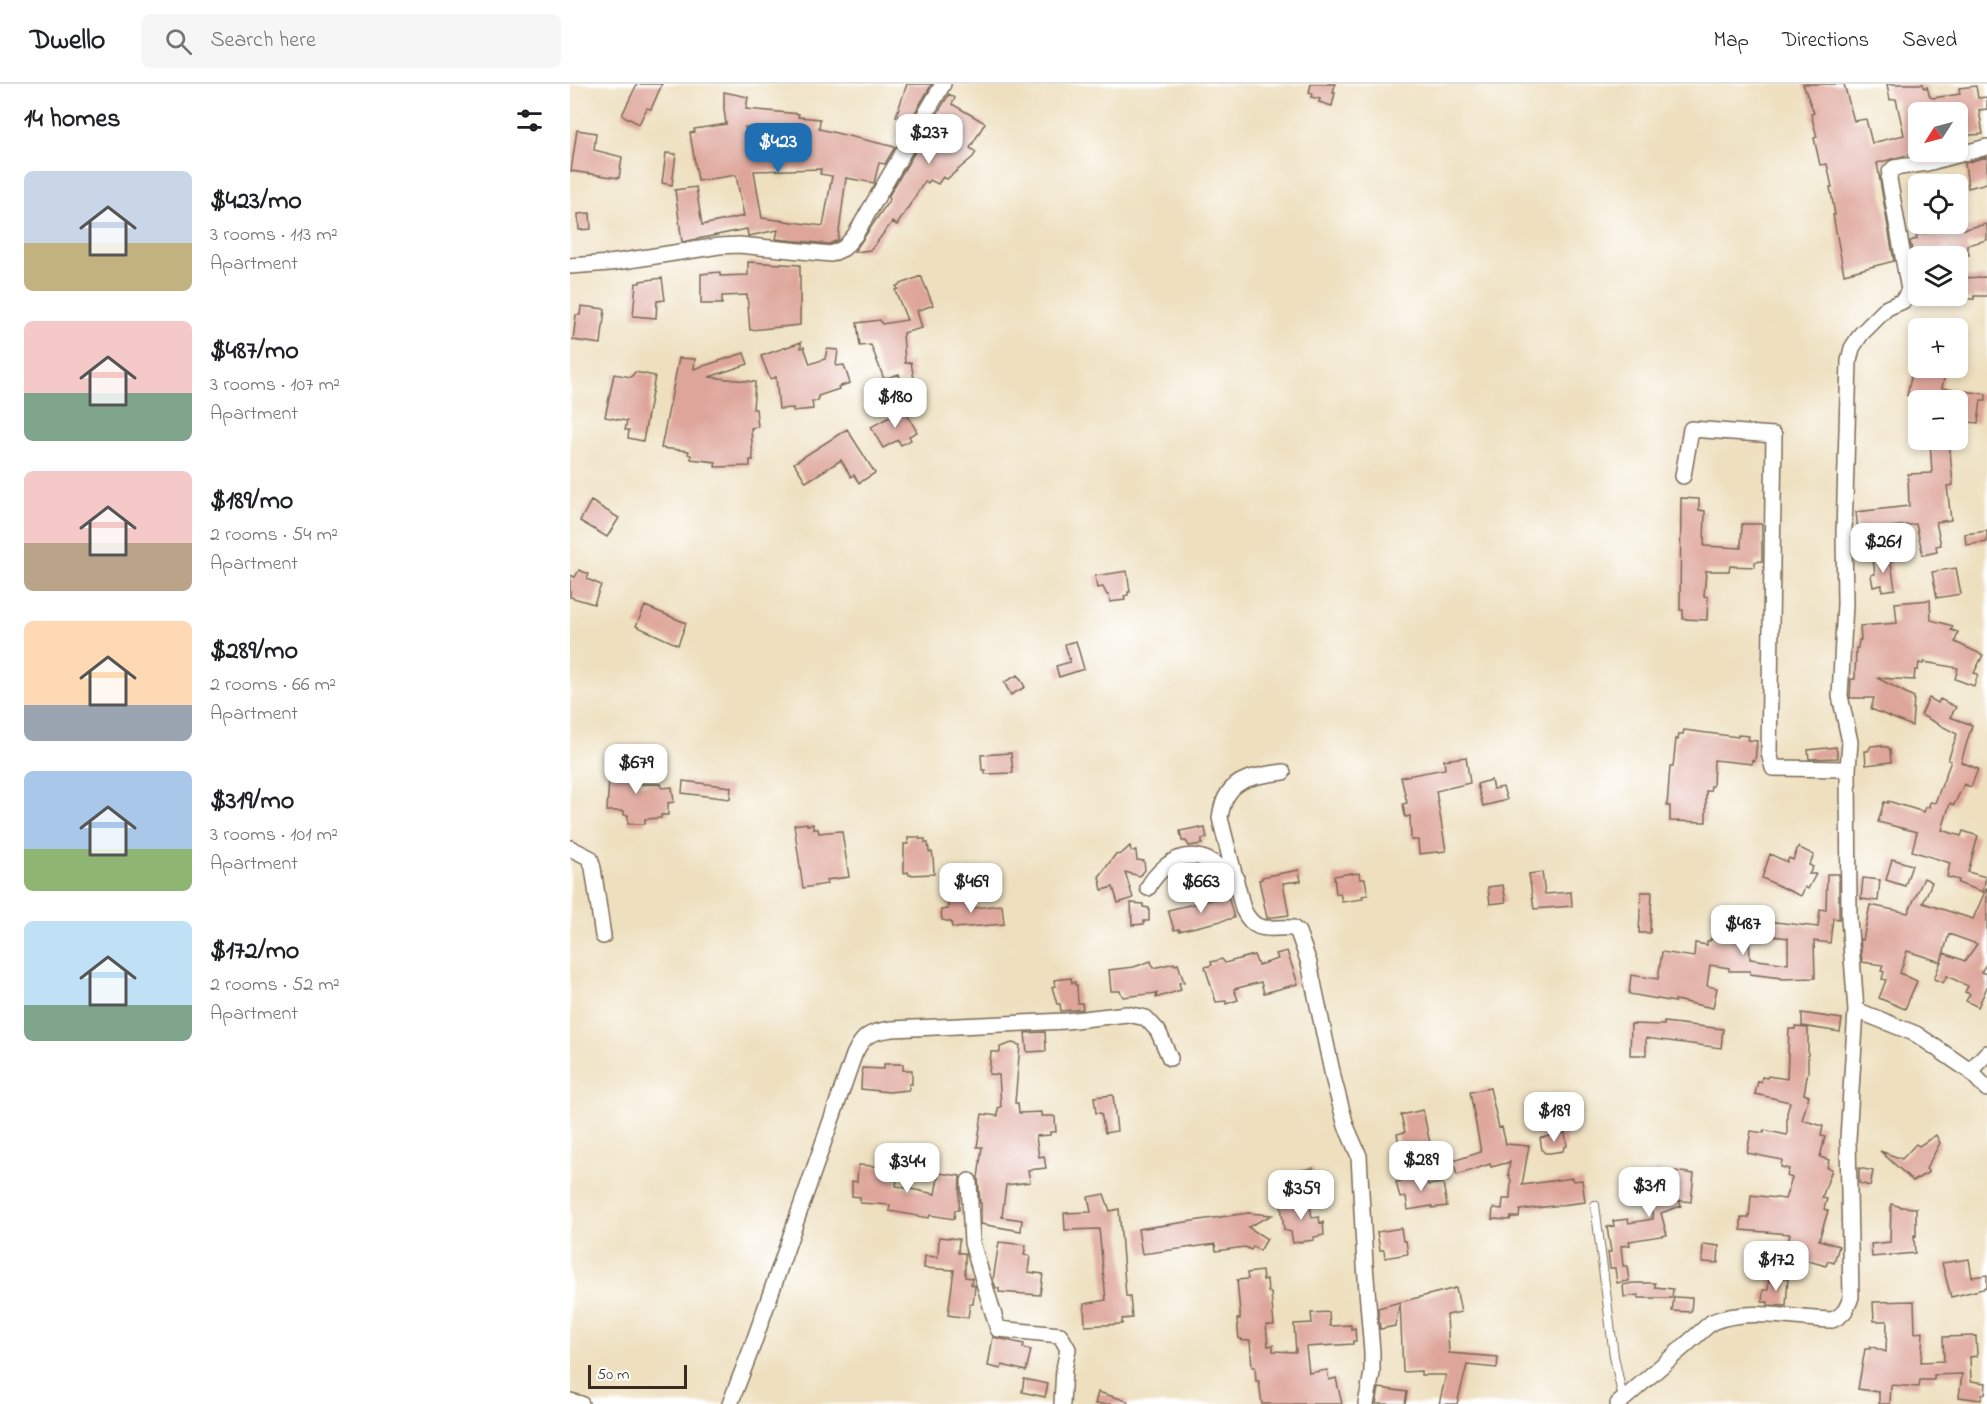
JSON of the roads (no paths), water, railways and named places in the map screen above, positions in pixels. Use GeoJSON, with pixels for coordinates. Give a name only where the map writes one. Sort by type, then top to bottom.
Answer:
{"type":"FeatureCollection","features":[{"type":"Feature","properties":{"kind":"street"},"geometry":{"type":"LineString","coordinates":[[570,266],[610,263],[719,246],[739,245],[831,254],[844,248],[855,235],[902,158],[943,84]]}},
{"type":"Feature","properties":{"kind":"street"},"geometry":{"type":"LineString","coordinates":[[1621,1401],[1712,1322],[1723,1317],[1761,1315],[1832,1320],[1847,1310],[1851,1297],[1848,1139],[1856,1010],[1849,918],[1848,769],[1850,742],[1840,696],[1845,604],[1844,522],[1849,361],[1852,348],[1862,334],[1887,308],[1903,301],[1909,290],[1890,172],[1894,168],[1927,163],[1987,147]]}},
{"type":"Feature","properties":{"kind":"street"},"geometry":{"type":"LineString","coordinates":[[1683,476],[1691,429],[1774,435],[1769,753],[1773,768],[1848,769]]}},
{"type":"Feature","properties":{"kind":"street"},"geometry":{"type":"LineString","coordinates":[[1283,772],[1239,781],[1222,804],[1220,818],[1243,909],[1249,922],[1263,928],[1293,927],[1298,932],[1309,963],[1346,1126],[1359,1156],[1372,1352],[1372,1373],[1366,1404]]}},
{"type":"Feature","properties":{"kind":"street"},"geometry":{"type":"LineString","coordinates":[[570,848],[590,858],[603,936]]}},
{"type":"Feature","properties":{"kind":"street"},"geometry":{"type":"LineString","coordinates":[[1148,888],[1154,877],[1177,858],[1194,856],[1207,860],[1236,877]]}},
{"type":"Feature","properties":{"kind":"street"},"geometry":{"type":"LineString","coordinates":[[1856,1010],[1916,1034],[1970,1071],[1987,1089]]}},
{"type":"Feature","properties":{"kind":"street"},"geometry":{"type":"LineString","coordinates":[[729,1404],[752,1347],[854,1055],[859,1044],[867,1035],[892,1029],[1066,1022],[1127,1014],[1146,1018],[1158,1030],[1170,1058]]}},
{"type":"Feature","properties":{"kind":"street"},"geometry":{"type":"LineString","coordinates":[[1970,1071],[1987,1053]]}},
{"type":"Feature","properties":{"kind":"street"},"geometry":{"type":"LineString","coordinates":[[969,1181],[972,1243],[998,1329],[1060,1335],[1068,1349],[1064,1369],[1062,1404]]}},
{"type":"Feature","properties":{"kind":"street"},"geometry":{"type":"LineString","coordinates":[[570,1401],[581,1404]]}},
{"type":"Feature","properties":{"kind":"lane"},"geometry":{"type":"LineString","coordinates":[[1595,1205],[1621,1401]]}}]}
